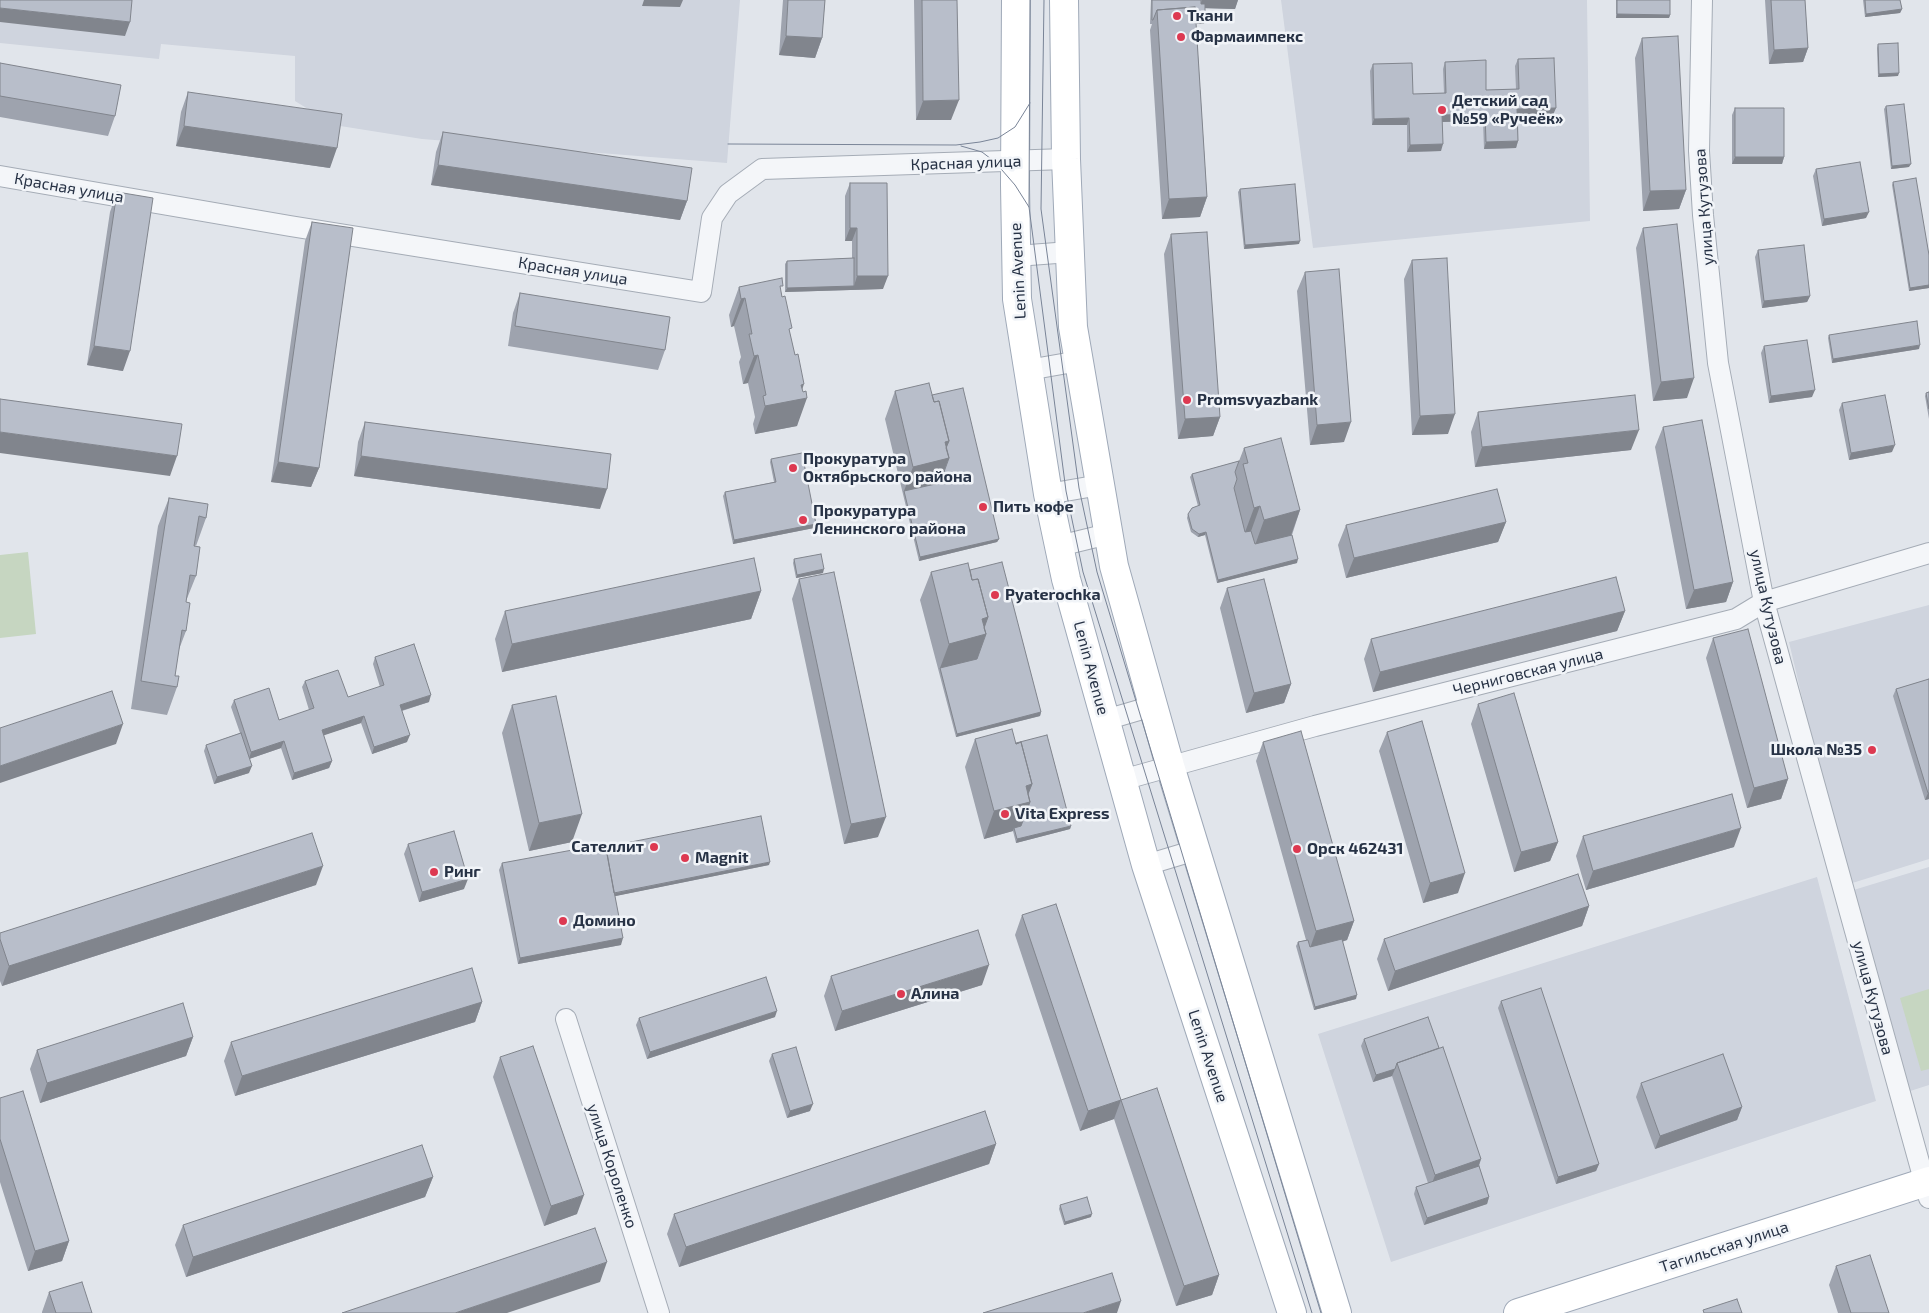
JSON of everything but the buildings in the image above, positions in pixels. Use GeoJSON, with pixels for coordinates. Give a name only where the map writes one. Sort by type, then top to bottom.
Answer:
{"type":"FeatureCollection","features":[{"type":"Feature","properties":{"kind":"main road","name":"Lenin Avenue"},"geometry":{"type":"LineString","coordinates":[[1016,0],[1015,162],[1017,300],[1048,494],[1059,546],[1105,720],[1146,864],[1292,1313]]}},
{"type":"Feature","properties":{"kind":"main road"},"geometry":{"type":"LineString","coordinates":[[1064,0],[1066,159],[1073,327],[1114,566],[1170,766],[1337,1313]]}},
{"type":"Feature","properties":{"kind":"main road","name":"Тагильская улица"},"geometry":{"type":"LineString","coordinates":[[1518,1313],[1927,1187]]}},
{"type":"Feature","properties":{"kind":"street","name":"улица Кутузова"},"geometry":{"type":"LineString","coordinates":[[1702,0],[1699,151],[1718,363],[1764,602],[1927,1187]]}},
{"type":"Feature","properties":{"kind":"street","name":"Красная улица"},"geometry":{"type":"LineString","coordinates":[[0,176],[310,229],[701,292],[712,218],[728,194],[762,169],[1066,159]]}},
{"type":"Feature","properties":{"kind":"street"},"geometry":{"type":"LineString","coordinates":[[1016,256],[1070,252]]}},
{"type":"Feature","properties":{"kind":"street"},"geometry":{"type":"LineString","coordinates":[[1028,370],[1079,361]]}},
{"type":"Feature","properties":{"kind":"street"},"geometry":{"type":"LineString","coordinates":[[1048,494],[1100,485]]}},
{"type":"Feature","properties":{"kind":"street"},"geometry":{"type":"LineString","coordinates":[[1059,546],[1108,534]]}},
{"type":"Feature","properties":{"kind":"street","name":"Черниговская улица"},"geometry":{"type":"LineString","coordinates":[[1122,780],[1324,724],[1736,619],[1764,602],[1929,553]]}},
{"type":"Feature","properties":{"kind":"street"},"geometry":{"type":"LineString","coordinates":[[1105,720],[1153,706]]}},
{"type":"Feature","properties":{"kind":"street"},"geometry":{"type":"LineString","coordinates":[[1146,864],[1196,850]]}},
{"type":"Feature","properties":{"kind":"street","name":"улица Короленко"},"geometry":{"type":"LineString","coordinates":[[566,1018],[659,1313]]}},
{"type":"Feature","properties":{"kind":"shaded area"},"geometry":{"type":"Polygon","coordinates":[[[0,0],[740,0],[727,163],[422,139],[334,125],[295,101],[295,56],[161,44],[159,59],[0,43],[0,0]]]}},
{"type":"Feature","properties":{"kind":"shaded area","name":"Детский сад №59 «Ручеёк»"},"geometry":{"type":"Polygon","coordinates":[[[1281,0],[1587,0],[1590,221],[1313,248],[1281,0]]]}},
{"type":"Feature","properties":{"kind":"shaded area","name":"Школа №35"},"geometry":{"type":"Polygon","coordinates":[[[1929,605],[1929,859],[1846,885],[1789,642],[1929,605]]]}},
{"type":"Feature","properties":{"kind":"shaded area"},"geometry":{"type":"Polygon","coordinates":[[[1929,867],[1929,1085],[1904,1093],[1847,892],[1929,867]]]}},
{"type":"Feature","properties":{"kind":"shaded area"},"geometry":{"type":"Polygon","coordinates":[[[1817,877],[1876,1101],[1391,1262],[1318,1034],[1817,877]]]}},
{"type":"Feature","properties":{"kind":"green space"},"geometry":{"type":"Polygon","coordinates":[[[28,552],[36,634],[0,638],[0,555],[28,552]]]}},
{"type":"Feature","properties":{"kind":"green space"},"geometry":{"type":"Polygon","coordinates":[[[1929,989],[1929,1069],[1921,1071],[1900,998],[1929,989]]]}},
{"type":"Feature","properties":{"kind":"tram line"},"geometry":{"type":"LineString","coordinates":[[1030,0],[1029,207],[1066,491],[1083,572],[1312,1313]]}},
{"type":"Feature","properties":{"kind":"tram line"},"geometry":{"type":"LineString","coordinates":[[1044,0],[1041,209],[1079,488],[1097,572],[1321,1313]]}},
{"type":"Feature","properties":{"kind":"tram line"},"geometry":{"type":"LineString","coordinates":[[728,144],[956,145],[980,142],[998,138],[1015,127],[1030,103]]}},
{"type":"Feature","properties":{"kind":"tram line"},"geometry":{"type":"LineString","coordinates":[[961,146],[982,152],[995,162],[1015,185],[1029,207]]}},
{"type":"Feature","properties":{"kind":"place","name":"Ткани"},"geometry":{"type":"Point","coordinates":[1177,16]}},
{"type":"Feature","properties":{"kind":"place","name":"Фармаимпекс"},"geometry":{"type":"Point","coordinates":[1181,37]}},
{"type":"Feature","properties":{"kind":"place","name":"Детский сад №59 «Ручеёк»"},"geometry":{"type":"Point","coordinates":[1442,110]}},
{"type":"Feature","properties":{"kind":"place","name":"Promsvyazbank"},"geometry":{"type":"Point","coordinates":[1187,400]}},
{"type":"Feature","properties":{"kind":"place","name":"Прокуратура Октябрьского района"},"geometry":{"type":"Point","coordinates":[793,468]}},
{"type":"Feature","properties":{"kind":"place","name":"Пить кофе"},"geometry":{"type":"Point","coordinates":[983,507]}},
{"type":"Feature","properties":{"kind":"place","name":"Прокуратура Ленинского района"},"geometry":{"type":"Point","coordinates":[803,520]}},
{"type":"Feature","properties":{"kind":"place","name":"Pyaterochka"},"geometry":{"type":"Point","coordinates":[995,595]}},
{"type":"Feature","properties":{"kind":"place","name":"Школа №35"},"geometry":{"type":"Point","coordinates":[1872,750]}},
{"type":"Feature","properties":{"kind":"place","name":"Vita Express"},"geometry":{"type":"Point","coordinates":[1005,814]}},
{"type":"Feature","properties":{"kind":"place","name":"Сателлит"},"geometry":{"type":"Point","coordinates":[654,847]}},
{"type":"Feature","properties":{"kind":"place","name":"Орск 462431"},"geometry":{"type":"Point","coordinates":[1297,849]}},
{"type":"Feature","properties":{"kind":"place","name":"Magnit"},"geometry":{"type":"Point","coordinates":[685,858]}},
{"type":"Feature","properties":{"kind":"place","name":"Ринг"},"geometry":{"type":"Point","coordinates":[434,872]}},
{"type":"Feature","properties":{"kind":"place","name":"Домино"},"geometry":{"type":"Point","coordinates":[563,921]}},
{"type":"Feature","properties":{"kind":"place","name":"Алина"},"geometry":{"type":"Point","coordinates":[901,994]}}]}
